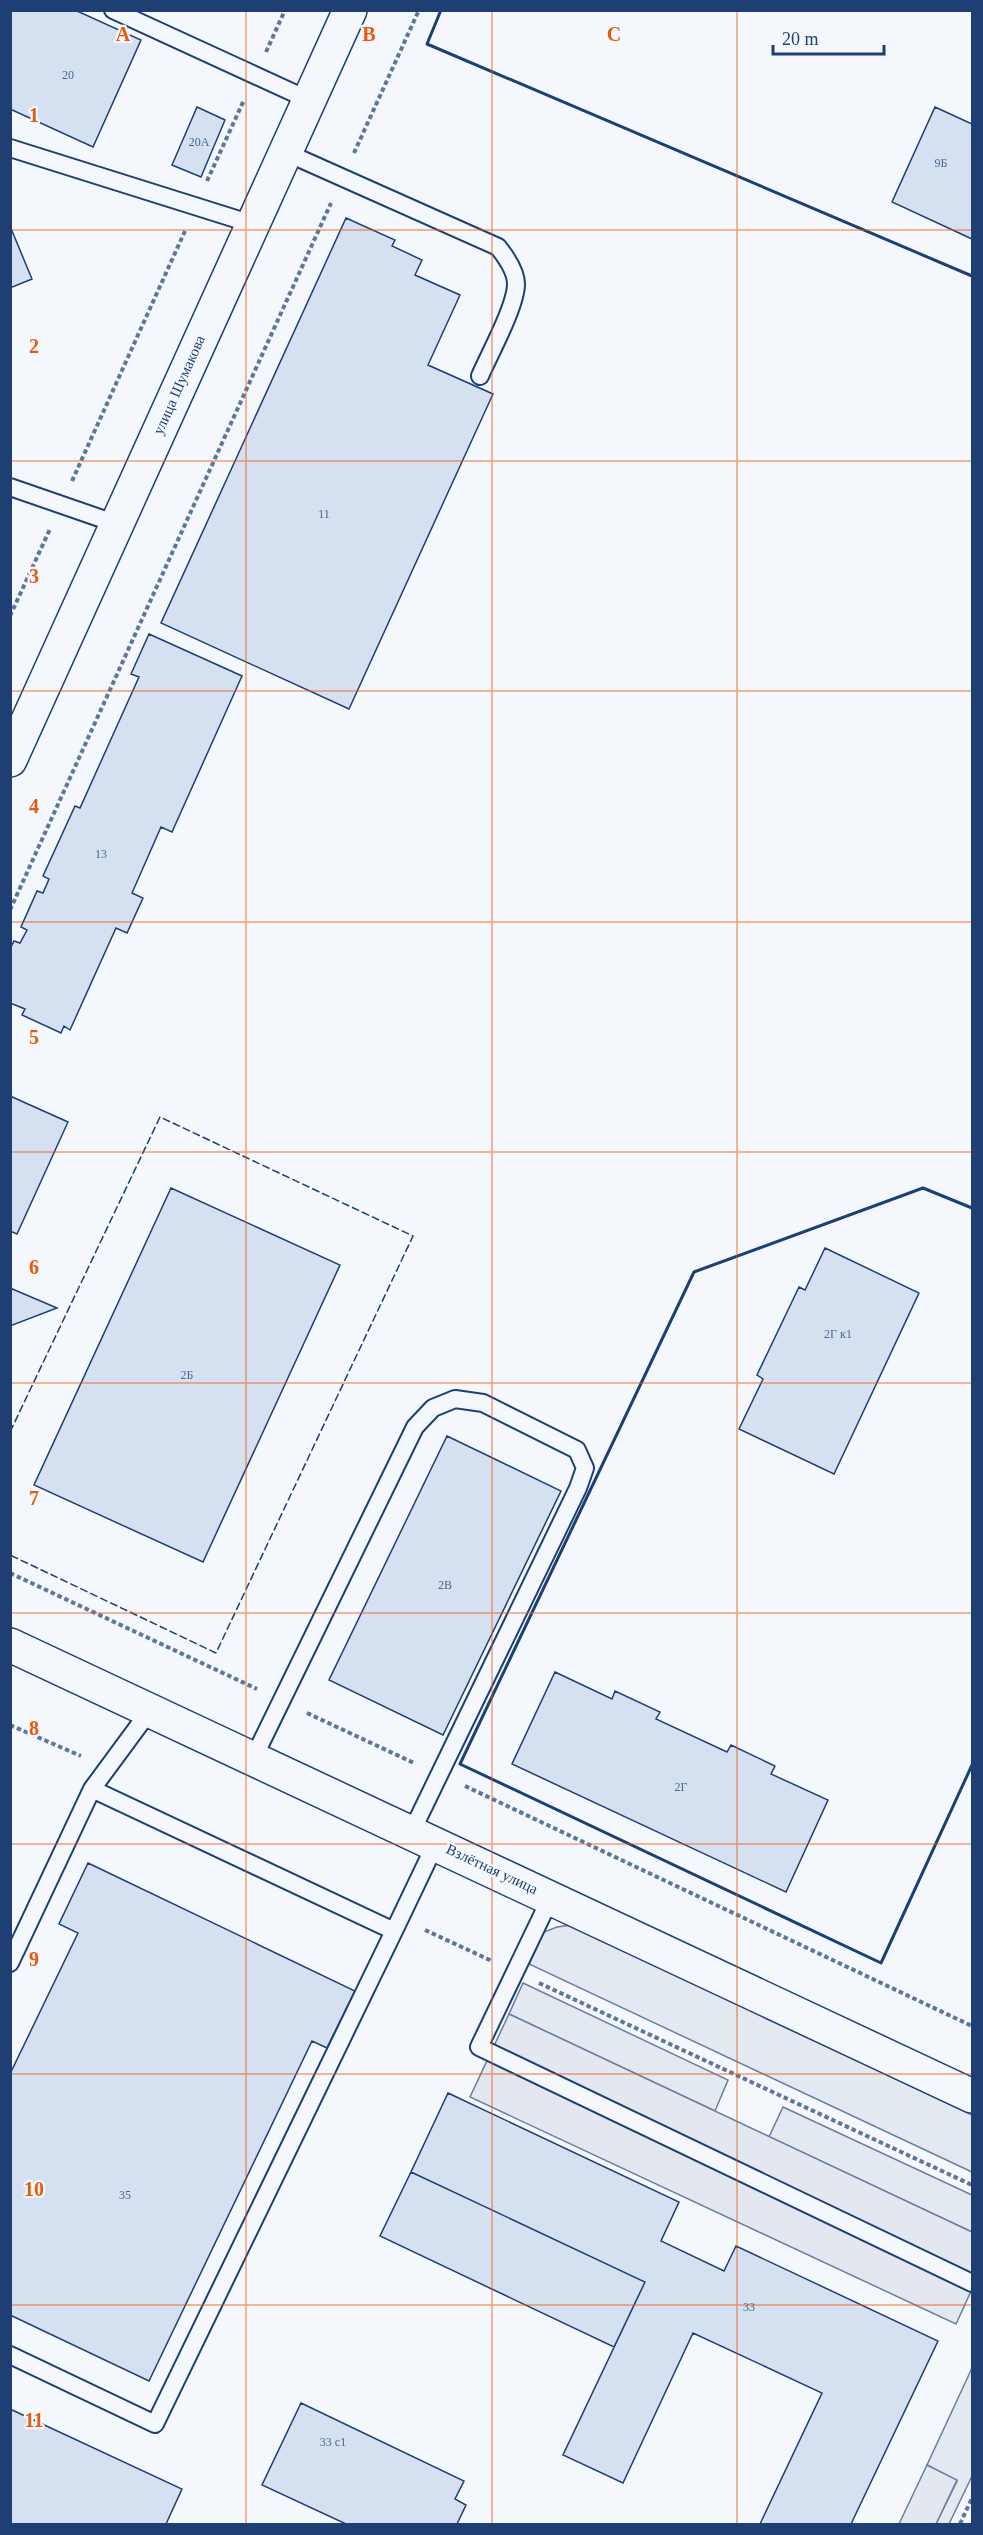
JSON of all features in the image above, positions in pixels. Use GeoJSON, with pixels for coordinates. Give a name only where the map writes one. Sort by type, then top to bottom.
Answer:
{"type":"FeatureCollection","features":[{"type":"Feature","properties":{"kind":"street","name":"улица Шумакова"},"geometry":{"type":"LineString","coordinates":[[12,752],[350,10]]}},
{"type":"Feature","properties":{"kind":"street","name":"Взлётная улица"},"geometry":{"type":"LineString","coordinates":[[10,1645],[254,1757],[972,2096]]}},
{"type":"Feature","properties":{"kind":"lane"},"geometry":{"type":"LineString","coordinates":[[113,10],[309,100]]}},
{"type":"Feature","properties":{"kind":"lane"},"geometry":{"type":"LineString","coordinates":[[10,148],[252,224]]}},
{"type":"Feature","properties":{"kind":"lane"},"geometry":{"type":"LineString","coordinates":[[285,152],[498,247],[510,263],[516,284],[480,376]]}},
{"type":"Feature","properties":{"kind":"lane"},"geometry":{"type":"LineString","coordinates":[[10,487],[117,524]]}},
{"type":"Feature","properties":{"kind":"lane"},"geometry":{"type":"LineString","coordinates":[[10,2355],[155,2424],[397,1925],[424,1837],[439,1774],[578,1488],[585,1468],[577,1450],[483,1403],[456,1399],[433,1408],[415,1427],[254,1757]]}},
{"type":"Feature","properties":{"kind":"lane"},"geometry":{"type":"LineString","coordinates":[[10,1963],[93,1790],[151,1709]]}},
{"type":"Feature","properties":{"kind":"lane"},"geometry":{"type":"LineString","coordinates":[[93,1790],[397,1925]]}},
{"type":"Feature","properties":{"kind":"lane"},"geometry":{"type":"LineString","coordinates":[[551,1897],[479,2047],[972,2283]]}},
{"type":"Feature","properties":{"kind":"path"},"geometry":{"type":"LineString","coordinates":[[10,616],[285,10]]}},
{"type":"Feature","properties":{"kind":"path"},"geometry":{"type":"LineString","coordinates":[[10,910],[419,10]]}},
{"type":"Feature","properties":{"kind":"path"},"geometry":{"type":"LineString","coordinates":[[10,1573],[972,2026]]}},
{"type":"Feature","properties":{"kind":"path"},"geometry":{"type":"LineString","coordinates":[[10,1725],[108,1768]]}},
{"type":"Feature","properties":{"kind":"path"},"geometry":{"type":"LineString","coordinates":[[397,1925],[515,1972],[972,2186]]}},
{"type":"Feature","properties":{"kind":"path"},"geometry":{"type":"LineString","coordinates":[[960,2524],[972,2498]]}},
{"type":"Feature","properties":{"kind":"shaded area"},"geometry":{"type":"Polygon","coordinates":[[[572,1925],[972,2115],[972,2172],[529,1964],[544,1932],[572,1925]]]}},
{"type":"Feature","properties":{"kind":"shaded area"},"geometry":{"type":"Polygon","coordinates":[[[523,1983],[728,2080],[715,2111],[509,2014],[523,1983]]]}},
{"type":"Feature","properties":{"kind":"shaded area"},"geometry":{"type":"Polygon","coordinates":[[[509,2014],[972,2232],[972,2289],[956,2324],[470,2097],[509,2014]]]}},
{"type":"Feature","properties":{"kind":"shaded area"},"geometry":{"type":"Polygon","coordinates":[[[783,2107],[972,2195],[972,2232],[769,2137],[783,2107]]]}},
{"type":"Feature","properties":{"kind":"shaded area"},"geometry":{"type":"Polygon","coordinates":[[[972,2368],[972,2476],[949,2524],[936,2524],[957,2481],[927,2465],[972,2368]]]}},
{"type":"Feature","properties":{"kind":"shaded area"},"geometry":{"type":"Polygon","coordinates":[[[927,2465],[957,2480],[936,2524],[899,2524],[927,2465]]]}},
{"type":"Feature","properties":{"kind":"building"},"geometry":{"type":"Polygon","coordinates":[[[10,10],[75,10],[141,40],[93,147],[10,109],[10,10]]]}},
{"type":"Feature","properties":{"kind":"building"},"geometry":{"type":"Polygon","coordinates":[[[197,107],[225,120],[201,177],[172,165],[197,107]]]}},
{"type":"Feature","properties":{"kind":"building"},"geometry":{"type":"Polygon","coordinates":[[[935,107],[972,124],[972,239],[892,202],[935,107]]]}},
{"type":"Feature","properties":{"kind":"building"},"geometry":{"type":"Polygon","coordinates":[[[346,218],[395,240],[392,246],[422,260],[415,275],[460,295],[428,365],[493,394],[349,709],[161,623],[346,218]]]}},
{"type":"Feature","properties":{"kind":"building"},"geometry":{"type":"Polygon","coordinates":[[[10,226],[32,279],[10,288],[10,226]]]}},
{"type":"Feature","properties":{"kind":"building"},"geometry":{"type":"Polygon","coordinates":[[[149,634],[242,676],[172,832],[161,827],[132,893],[143,898],[127,933],[116,928],[70,1030],[64,1026],[61,1033],[22,1015],[25,1009],[10,1003],[10,949],[14,941],[20,943],[27,930],[21,927],[37,891],[43,893],[49,879],[43,876],[75,806],[80,808],[139,677],[131,674],[149,634]]]}},
{"type":"Feature","properties":{"kind":"building"},"geometry":{"type":"Polygon","coordinates":[[[10,1096],[68,1122],[17,1234],[10,1231],[10,1096]]]}},
{"type":"Feature","properties":{"kind":"building"},"geometry":{"type":"Polygon","coordinates":[[[171,1188],[340,1265],[203,1562],[34,1485],[171,1188]]]}},
{"type":"Feature","properties":{"kind":"building"},"geometry":{"type":"Polygon","coordinates":[[[825,1248],[919,1293],[834,1474],[739,1429],[763,1379],[757,1375],[799,1287],[805,1290],[825,1248]]]}},
{"type":"Feature","properties":{"kind":"building"},"geometry":{"type":"Polygon","coordinates":[[[10,1288],[57,1308],[10,1326],[10,1288]]]}},
{"type":"Feature","properties":{"kind":"building"},"geometry":{"type":"Polygon","coordinates":[[[447,1436],[561,1491],[443,1735],[329,1680],[447,1436]]]}},
{"type":"Feature","properties":{"kind":"building"},"geometry":{"type":"Polygon","coordinates":[[[555,1672],[612,1699],[615,1691],[660,1712],[656,1719],[727,1752],[731,1745],[775,1766],[771,1774],[828,1800],[786,1892],[512,1764],[555,1672]]]}},
{"type":"Feature","properties":{"kind":"building"},"geometry":{"type":"Polygon","coordinates":[[[88,1863],[355,1991],[327,2048],[312,2041],[149,2381],[10,2315],[10,2074],[78,1933],[59,1924],[88,1863]]]}},
{"type":"Feature","properties":{"kind":"building"},"geometry":{"type":"Polygon","coordinates":[[[448,2093],[679,2202],[661,2241],[724,2271],[736,2246],[938,2341],[851,2524],[760,2524],[822,2393],[693,2333],[623,2483],[563,2455],[645,2282],[411,2172],[448,2093]]]}},
{"type":"Feature","properties":{"kind":"building"},"geometry":{"type":"Polygon","coordinates":[[[411,2172],[645,2282],[614,2347],[380,2236],[411,2172]]]}},
{"type":"Feature","properties":{"kind":"building"},"geometry":{"type":"Polygon","coordinates":[[[301,2403],[464,2481],[455,2499],[466,2505],[457,2524],[346,2524],[262,2485],[301,2403]]]}},
{"type":"Feature","properties":{"kind":"building"},"geometry":{"type":"Polygon","coordinates":[[[10,2409],[182,2489],[166,2524],[10,2524],[10,2409]]]}},
{"type":"Feature","properties":{"kind":"fence"},"geometry":{"type":"LineString","coordinates":[[10,1432],[160,1117],[413,1236],[216,1653],[10,1555]]}},
{"type":"Feature","properties":{"kind":"wall"},"geometry":{"type":"LineString","coordinates":[[441,10],[427,44],[972,276]]}},
{"type":"Feature","properties":{"kind":"wall"},"geometry":{"type":"LineString","coordinates":[[972,1208],[923,1188],[694,1272],[460,1764],[881,1963],[972,1765]]}}]}
